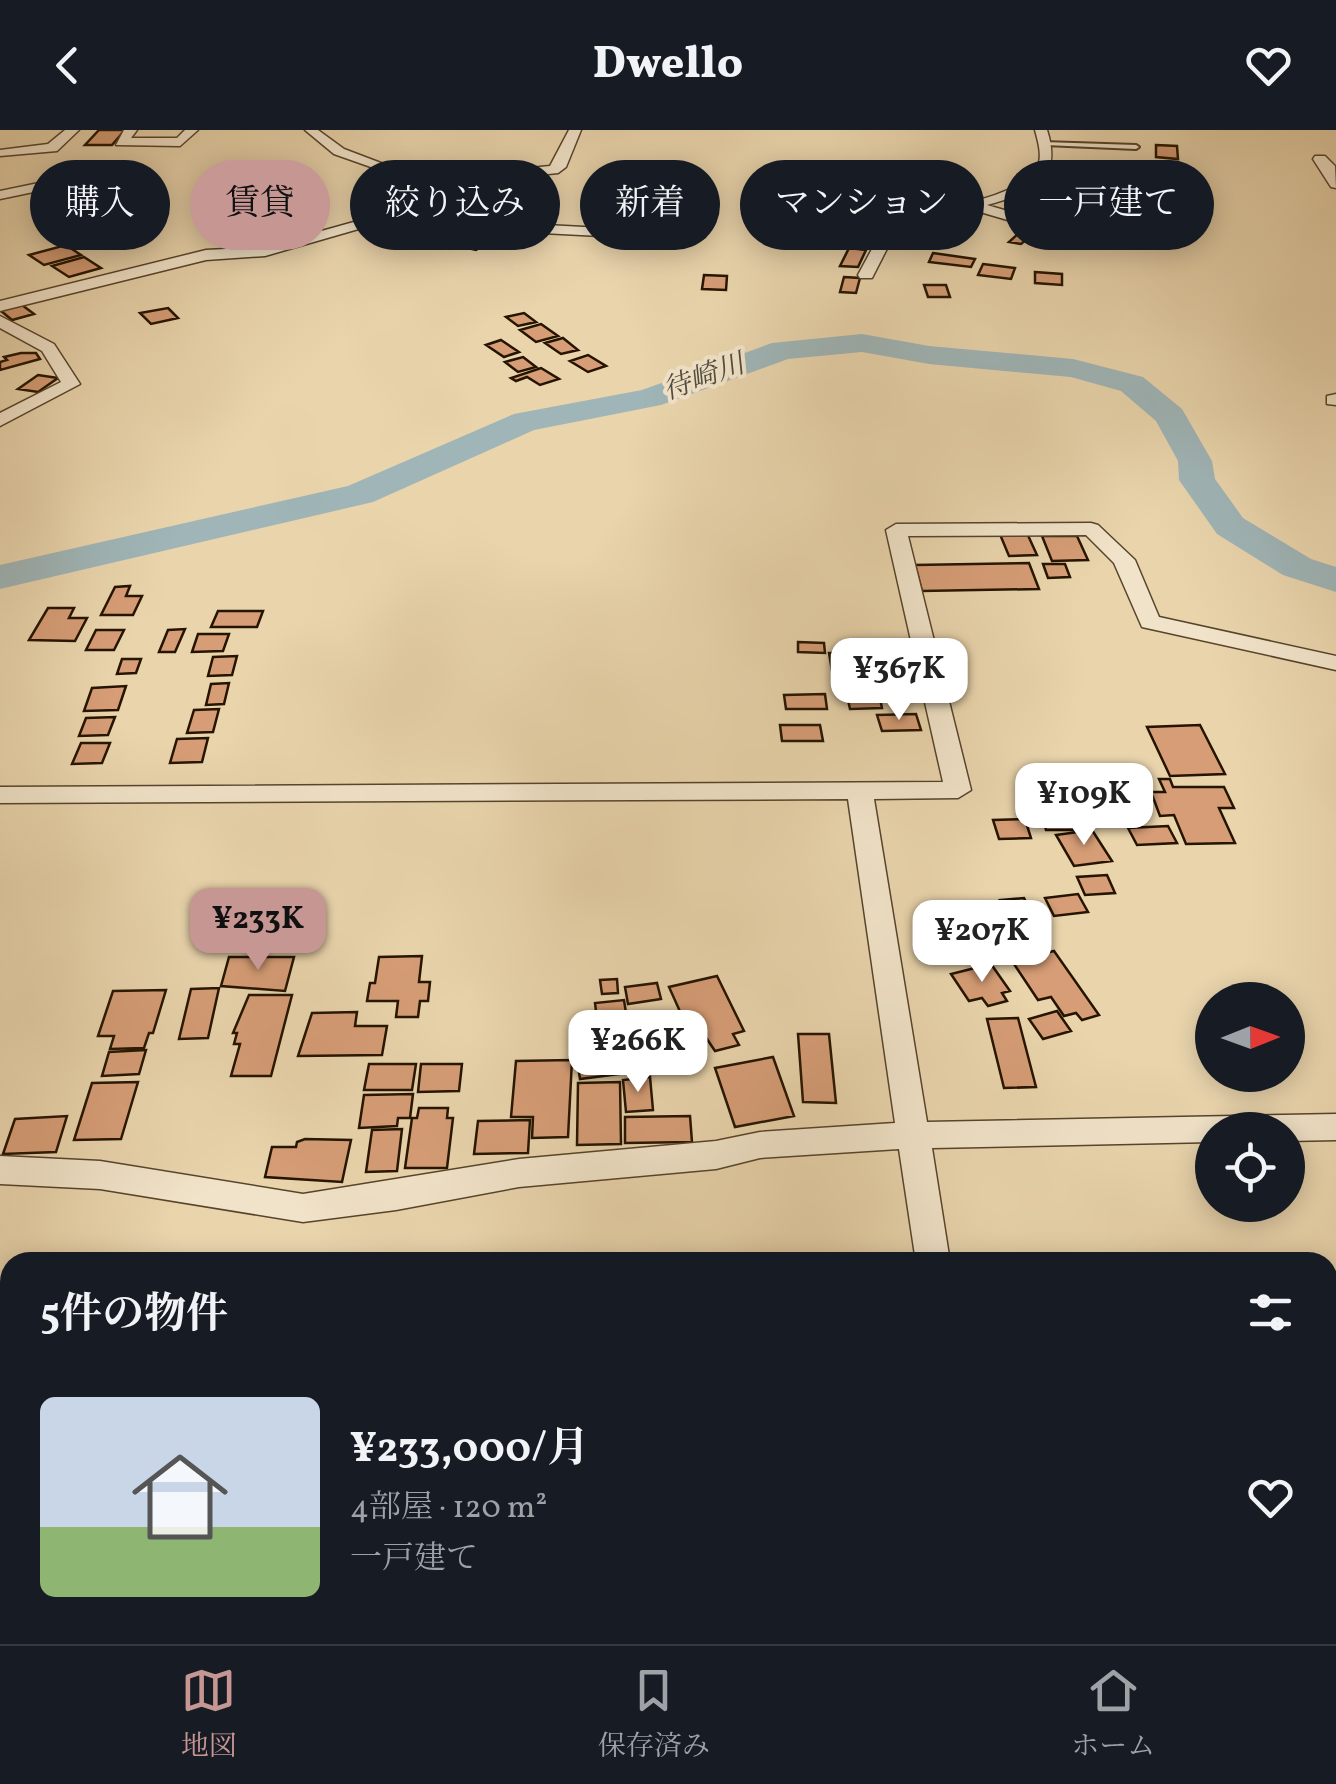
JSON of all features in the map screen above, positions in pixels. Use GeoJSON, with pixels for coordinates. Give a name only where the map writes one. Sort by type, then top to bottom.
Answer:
{"type":"FeatureCollection","features":[{"type":"Feature","properties":{"kind":"street"},"geometry":{"type":"LineString","coordinates":[[2,153],[52,148],[73,130]]}},
{"type":"Feature","properties":{"kind":"street"},"geometry":{"type":"LineString","coordinates":[[131,130],[120,142],[180,142],[192,130]]}},
{"type":"Feature","properties":{"kind":"street"},"geometry":{"type":"LineString","coordinates":[[311,130],[330,150],[358,160]]}},
{"type":"Feature","properties":{"kind":"street"},"geometry":{"type":"LineString","coordinates":[[560,166],[575,130]]}},
{"type":"Feature","properties":{"kind":"street"},"geometry":{"type":"LineString","coordinates":[[984,199],[1010,192],[1036,178],[1044,168],[1043,136]]}},
{"type":"Feature","properties":{"kind":"street"},"geometry":{"type":"LineString","coordinates":[[1320,159],[1336,184]]}},
{"type":"Feature","properties":{"kind":"street"},"geometry":{"type":"LineString","coordinates":[[0,196],[30,189]]}},
{"type":"Feature","properties":{"kind":"street"},"geometry":{"type":"LineString","coordinates":[[0,306],[206,255],[265,251],[350,227]]}},
{"type":"Feature","properties":{"kind":"street"},"geometry":{"type":"LineString","coordinates":[[866,275],[879,250]]}},
{"type":"Feature","properties":{"kind":"street"},"geometry":{"type":"LineString","coordinates":[[0,320],[48,348],[71,384],[0,420]]}},
{"type":"Feature","properties":{"kind":"street"},"geometry":{"type":"LineString","coordinates":[[0,795],[958,790],[896,530],[1091,529],[1124,560],[1150,622],[1336,662]]}},
{"type":"Feature","properties":{"kind":"street"},"geometry":{"type":"LineString","coordinates":[[860,792],[931,1252]]}},
{"type":"Feature","properties":{"kind":"street"},"geometry":{"type":"LineString","coordinates":[[0,1170],[100,1175],[303,1208],[396,1196],[518,1173],[716,1155],[760,1145],[913,1135],[1336,1127]]}},
{"type":"Feature","properties":{"kind":"lane"},"geometry":{"type":"LineString","coordinates":[[1043,136],[1136,147]]}},
{"type":"Feature","properties":{"kind":"building"},"geometry":{"type":"Polygon","coordinates":[[[99,130],[125,130],[112,145],[85,145],[99,130]]]}},
{"type":"Feature","properties":{"kind":"building"},"geometry":{"type":"Polygon","coordinates":[[[1156,145],[1177,146],[1178,159],[1156,157],[1156,145]]]}},
{"type":"Feature","properties":{"kind":"building"},"geometry":{"type":"Polygon","coordinates":[[[74,250],[81,255],[44,265],[29,255],[74,250]]]}},
{"type":"Feature","properties":{"kind":"building"},"geometry":{"type":"Polygon","coordinates":[[[848,250],[866,250],[858,267],[840,266],[848,250]]]}},
{"type":"Feature","properties":{"kind":"building"},"geometry":{"type":"Polygon","coordinates":[[[933,253],[975,259],[971,267],[929,262],[933,253]]]}},
{"type":"Feature","properties":{"kind":"building"},"geometry":{"type":"Polygon","coordinates":[[[84,257],[101,268],[69,277],[52,266],[84,257]]]}},
{"type":"Feature","properties":{"kind":"building"},"geometry":{"type":"Polygon","coordinates":[[[983,264],[1015,268],[1011,279],[978,275],[983,264]]]}},
{"type":"Feature","properties":{"kind":"building"},"geometry":{"type":"Polygon","coordinates":[[[1035,272],[1062,274],[1062,285],[1035,283],[1035,272]]]}},
{"type":"Feature","properties":{"kind":"building"},"geometry":{"type":"Polygon","coordinates":[[[704,275],[727,276],[726,290],[702,289],[704,275]]]}},
{"type":"Feature","properties":{"kind":"building"},"geometry":{"type":"Polygon","coordinates":[[[844,277],[860,278],[856,293],[840,292],[844,277]]]}},
{"type":"Feature","properties":{"kind":"building"},"geometry":{"type":"Polygon","coordinates":[[[924,285],[946,285],[950,297],[928,297],[924,285]]]}},
{"type":"Feature","properties":{"kind":"building"},"geometry":{"type":"Polygon","coordinates":[[[22,305],[34,314],[12,320],[0,310],[22,305]]]}},
{"type":"Feature","properties":{"kind":"building"},"geometry":{"type":"Polygon","coordinates":[[[168,308],[178,318],[151,324],[140,313],[168,308]]]}},
{"type":"Feature","properties":{"kind":"building"},"geometry":{"type":"Polygon","coordinates":[[[524,313],[536,322],[518,326],[506,317],[524,313]]]}},
{"type":"Feature","properties":{"kind":"building"},"geometry":{"type":"Polygon","coordinates":[[[541,324],[558,336],[536,342],[520,330],[541,324]]]}},
{"type":"Feature","properties":{"kind":"building"},"geometry":{"type":"Polygon","coordinates":[[[563,338],[578,350],[561,354],[545,343],[563,338]]]}},
{"type":"Feature","properties":{"kind":"building"},"geometry":{"type":"Polygon","coordinates":[[[501,340],[519,352],[504,357],[486,345],[501,340]]]}},
{"type":"Feature","properties":{"kind":"building"},"geometry":{"type":"Polygon","coordinates":[[[36,353],[40,359],[0,370],[0,362],[7,360],[4,357],[36,353]]]}},
{"type":"Feature","properties":{"kind":"building"},"geometry":{"type":"Polygon","coordinates":[[[588,355],[606,366],[588,372],[570,361],[588,355]]]}},
{"type":"Feature","properties":{"kind":"building"},"geometry":{"type":"Polygon","coordinates":[[[523,357],[536,367],[518,372],[505,362],[523,357]]]}},
{"type":"Feature","properties":{"kind":"building"},"geometry":{"type":"Polygon","coordinates":[[[541,368],[559,379],[540,385],[527,377],[516,381],[511,378],[541,368]]]}},
{"type":"Feature","properties":{"kind":"building"},"geometry":{"type":"Polygon","coordinates":[[[38,375],[58,378],[38,392],[18,389],[38,375]]]}},
{"type":"Feature","properties":{"kind":"building"},"geometry":{"type":"Polygon","coordinates":[[[1026,531],[1037,555],[1009,556],[999,532],[1026,531]]]}},
{"type":"Feature","properties":{"kind":"building"},"geometry":{"type":"Polygon","coordinates":[[[1042,536],[1077,536],[1088,560],[1052,561],[1042,536]]]}},
{"type":"Feature","properties":{"kind":"building"},"geometry":{"type":"Polygon","coordinates":[[[1029,563],[1039,589],[922,591],[915,565],[1029,563]]]}},
{"type":"Feature","properties":{"kind":"building"},"geometry":{"type":"Polygon","coordinates":[[[1043,564],[1065,564],[1070,577],[1048,578],[1043,564]]]}},
{"type":"Feature","properties":{"kind":"building"},"geometry":{"type":"Polygon","coordinates":[[[130,586],[126,596],[142,596],[133,615],[101,615],[115,587],[130,586]]]}},
{"type":"Feature","properties":{"kind":"building"},"geometry":{"type":"Polygon","coordinates":[[[48,608],[74,608],[69,618],[87,618],[75,641],[29,640],[48,608]]]}},
{"type":"Feature","properties":{"kind":"building"},"geometry":{"type":"Polygon","coordinates":[[[218,611],[263,611],[257,627],[211,627],[218,611]]]}},
{"type":"Feature","properties":{"kind":"building"},"geometry":{"type":"Polygon","coordinates":[[[185,629],[175,652],[159,652],[168,630],[185,629]]]}},
{"type":"Feature","properties":{"kind":"building"},"geometry":{"type":"Polygon","coordinates":[[[96,630],[124,630],[114,650],[86,650],[96,630]]]}},
{"type":"Feature","properties":{"kind":"building"},"geometry":{"type":"Polygon","coordinates":[[[198,634],[229,634],[223,651],[192,652],[198,634]]]}},
{"type":"Feature","properties":{"kind":"building"},"geometry":{"type":"Polygon","coordinates":[[[798,642],[824,643],[825,653],[798,652],[798,642]]]}},
{"type":"Feature","properties":{"kind":"building"},"geometry":{"type":"Polygon","coordinates":[[[829,653],[860,653],[864,677],[833,677],[829,653]]]}},
{"type":"Feature","properties":{"kind":"building"},"geometry":{"type":"Polygon","coordinates":[[[237,656],[232,675],[208,676],[213,657],[237,656]]]}},
{"type":"Feature","properties":{"kind":"building"},"geometry":{"type":"Polygon","coordinates":[[[122,659],[141,659],[136,673],[117,674],[122,659]]]}},
{"type":"Feature","properties":{"kind":"building"},"geometry":{"type":"Polygon","coordinates":[[[876,681],[882,708],[850,709],[844,682],[876,681]]]}},
{"type":"Feature","properties":{"kind":"building"},"geometry":{"type":"Polygon","coordinates":[[[229,683],[224,704],[206,705],[211,684],[229,683]]]}},
{"type":"Feature","properties":{"kind":"building"},"geometry":{"type":"Polygon","coordinates":[[[126,686],[118,710],[84,711],[92,688],[126,686]]]}},
{"type":"Feature","properties":{"kind":"building"},"geometry":{"type":"Polygon","coordinates":[[[825,694],[827,709],[786,709],[784,695],[825,694]]]}},
{"type":"Feature","properties":{"kind":"building"},"geometry":{"type":"Polygon","coordinates":[[[219,709],[213,732],[187,733],[194,710],[219,709]]]}},
{"type":"Feature","properties":{"kind":"building"},"geometry":{"type":"Polygon","coordinates":[[[916,714],[921,730],[882,731],[877,715],[916,714]]]}},
{"type":"Feature","properties":{"kind":"building"},"geometry":{"type":"Polygon","coordinates":[[[115,717],[108,735],[79,736],[86,718],[115,717]]]}},
{"type":"Feature","properties":{"kind":"building"},"geometry":{"type":"Polygon","coordinates":[[[780,725],[820,725],[823,741],[782,741],[780,725]]]}},
{"type":"Feature","properties":{"kind":"building"},"geometry":{"type":"Polygon","coordinates":[[[1200,725],[1225,774],[1170,776],[1147,727],[1200,725]]]}},
{"type":"Feature","properties":{"kind":"building"},"geometry":{"type":"Polygon","coordinates":[[[208,738],[202,762],[170,763],[177,739],[208,738]]]}},
{"type":"Feature","properties":{"kind":"building"},"geometry":{"type":"Polygon","coordinates":[[[81,743],[110,743],[102,763],[72,764],[81,743]]]}},
{"type":"Feature","properties":{"kind":"building"},"geometry":{"type":"Polygon","coordinates":[[[1159,779],[1170,779],[1173,787],[1224,787],[1234,808],[1219,808],[1235,843],[1186,844],[1174,815],[1160,816],[1151,792],[1165,792],[1159,779]]]}},
{"type":"Feature","properties":{"kind":"building"},"geometry":{"type":"Polygon","coordinates":[[[1043,818],[1071,818],[1074,830],[1046,830],[1043,818]]]}},
{"type":"Feature","properties":{"kind":"building"},"geometry":{"type":"Polygon","coordinates":[[[1025,819],[1031,838],[999,839],[993,820],[1025,819]]]}},
{"type":"Feature","properties":{"kind":"building"},"geometry":{"type":"Polygon","coordinates":[[[1168,826],[1177,843],[1137,845],[1128,828],[1168,826]]]}},
{"type":"Feature","properties":{"kind":"building"},"geometry":{"type":"Polygon","coordinates":[[[1092,830],[1112,861],[1074,866],[1056,835],[1092,830]]]}},
{"type":"Feature","properties":{"kind":"building"},"geometry":{"type":"Polygon","coordinates":[[[1107,875],[1115,893],[1085,895],[1077,877],[1107,875]]]}},
{"type":"Feature","properties":{"kind":"building"},"geometry":{"type":"Polygon","coordinates":[[[1078,894],[1088,912],[1054,916],[1045,898],[1078,894]]]}},
{"type":"Feature","properties":{"kind":"building"},"geometry":{"type":"Polygon","coordinates":[[[1024,898],[1036,923],[1012,926],[1000,900],[1024,898]]]}},
{"type":"Feature","properties":{"kind":"building"},"geometry":{"type":"Polygon","coordinates":[[[1054,951],[1099,1015],[1082,1020],[1076,1013],[1064,1016],[1051,997],[1038,1000],[1012,961],[1054,951]]]}},
{"type":"Feature","properties":{"kind":"building"},"geometry":{"type":"Polygon","coordinates":[[[422,956],[419,982],[430,982],[428,1001],[420,1001],[418,1017],[396,1017],[398,1001],[367,1001],[379,957],[422,956]]]}},
{"type":"Feature","properties":{"kind":"building"},"geometry":{"type":"Polygon","coordinates":[[[229,957],[294,957],[285,991],[221,986],[229,957]]]}},
{"type":"Feature","properties":{"kind":"building"},"geometry":{"type":"Polygon","coordinates":[[[991,964],[1010,991],[1002,993],[1007,1001],[988,1006],[982,998],[969,1001],[951,974],[991,964]]]}},
{"type":"Feature","properties":{"kind":"building"},"geometry":{"type":"Polygon","coordinates":[[[717,976],[744,1031],[733,1034],[739,1045],[715,1051],[703,1033],[691,1036],[669,987],[717,976]]]}},
{"type":"Feature","properties":{"kind":"building"},"geometry":{"type":"Polygon","coordinates":[[[617,979],[618,993],[602,994],[600,980],[617,979]]]}},
{"type":"Feature","properties":{"kind":"building"},"geometry":{"type":"Polygon","coordinates":[[[657,983],[661,999],[628,1004],[625,987],[657,983]]]}},
{"type":"Feature","properties":{"kind":"building"},"geometry":{"type":"Polygon","coordinates":[[[219,988],[208,1038],[179,1039],[191,989],[219,988]]]}},
{"type":"Feature","properties":{"kind":"building"},"geometry":{"type":"Polygon","coordinates":[[[166,990],[153,1033],[149,1033],[144,1048],[110,1049],[114,1036],[98,1036],[113,991],[166,990]]]}},
{"type":"Feature","properties":{"kind":"building"},"geometry":{"type":"Polygon","coordinates":[[[249,995],[292,995],[271,1076],[231,1076],[240,1044],[234,1044],[237,1033],[233,1033],[249,995]]]}},
{"type":"Feature","properties":{"kind":"building"},"geometry":{"type":"Polygon","coordinates":[[[624,1000],[629,1032],[599,1036],[595,1003],[624,1000]]]}},
{"type":"Feature","properties":{"kind":"building"},"geometry":{"type":"Polygon","coordinates":[[[1057,1011],[1071,1031],[1043,1039],[1029,1019],[1057,1011]]]}},
{"type":"Feature","properties":{"kind":"building"},"geometry":{"type":"Polygon","coordinates":[[[357,1012],[355,1026],[387,1026],[382,1055],[298,1056],[312,1013],[357,1012]]]}},
{"type":"Feature","properties":{"kind":"building"},"geometry":{"type":"Polygon","coordinates":[[[1018,1018],[1036,1087],[1004,1088],[987,1019],[1018,1018]]]}},
{"type":"Feature","properties":{"kind":"building"},"geometry":{"type":"Polygon","coordinates":[[[798,1034],[829,1034],[836,1103],[803,1102],[798,1034]]]}},
{"type":"Feature","properties":{"kind":"building"},"geometry":{"type":"Polygon","coordinates":[[[656,1044],[662,1067],[634,1071],[628,1048],[656,1044]]]}},
{"type":"Feature","properties":{"kind":"building"},"geometry":{"type":"Polygon","coordinates":[[[622,1047],[627,1073],[580,1079],[576,1053],[622,1047]]]}},
{"type":"Feature","properties":{"kind":"building"},"geometry":{"type":"Polygon","coordinates":[[[146,1050],[139,1074],[102,1076],[109,1052],[146,1050]]]}},
{"type":"Feature","properties":{"kind":"building"},"geometry":{"type":"Polygon","coordinates":[[[773,1057],[794,1116],[735,1127],[715,1068],[773,1057]]]}},
{"type":"Feature","properties":{"kind":"building"},"geometry":{"type":"Polygon","coordinates":[[[572,1060],[568,1137],[532,1138],[533,1117],[511,1117],[516,1061],[572,1060]]]}},
{"type":"Feature","properties":{"kind":"building"},"geometry":{"type":"Polygon","coordinates":[[[369,1064],[416,1064],[412,1090],[364,1090],[369,1064]]]}},
{"type":"Feature","properties":{"kind":"building"},"geometry":{"type":"Polygon","coordinates":[[[421,1064],[462,1064],[459,1091],[418,1092],[421,1064]]]}},
{"type":"Feature","properties":{"kind":"building"},"geometry":{"type":"Polygon","coordinates":[[[650,1077],[653,1110],[626,1112],[623,1080],[650,1077]]]}},
{"type":"Feature","properties":{"kind":"building"},"geometry":{"type":"Polygon","coordinates":[[[138,1082],[121,1139],[74,1140],[92,1083],[138,1082]]]}},
{"type":"Feature","properties":{"kind":"building"},"geometry":{"type":"Polygon","coordinates":[[[620,1082],[621,1144],[577,1145],[578,1083],[620,1082]]]}},
{"type":"Feature","properties":{"kind":"building"},"geometry":{"type":"Polygon","coordinates":[[[413,1094],[410,1118],[398,1118],[397,1126],[359,1128],[364,1095],[413,1094]]]}},
{"type":"Feature","properties":{"kind":"building"},"geometry":{"type":"Polygon","coordinates":[[[419,1108],[448,1108],[447,1118],[453,1118],[447,1168],[405,1168],[412,1118],[417,1118],[419,1108]]]}},
{"type":"Feature","properties":{"kind":"building"},"geometry":{"type":"Polygon","coordinates":[[[67,1116],[56,1152],[3,1154],[15,1119],[67,1116]]]}},
{"type":"Feature","properties":{"kind":"building"},"geometry":{"type":"Polygon","coordinates":[[[690,1116],[692,1142],[625,1143],[625,1117],[690,1116]]]}},
{"type":"Feature","properties":{"kind":"building"},"geometry":{"type":"Polygon","coordinates":[[[530,1120],[528,1153],[474,1154],[478,1121],[530,1120]]]}},
{"type":"Feature","properties":{"kind":"building"},"geometry":{"type":"Polygon","coordinates":[[[402,1129],[397,1171],[366,1172],[372,1130],[402,1129]]]}},
{"type":"Feature","properties":{"kind":"building"},"geometry":{"type":"Polygon","coordinates":[[[351,1140],[342,1182],[265,1177],[272,1147],[296,1147],[297,1142],[351,1140]]]}},
{"type":"Feature","properties":{"kind":"waterway","name":"待崎川"},"geometry":{"type":"LineString","coordinates":[[0,577],[360,494],[526,421],[649,398],[783,350],[862,343],[929,355],[1073,368],[1132,384],[1170,416],[1195,461],[1197,480],[1230,526],[1297,567],[1336,580]]}}]}
